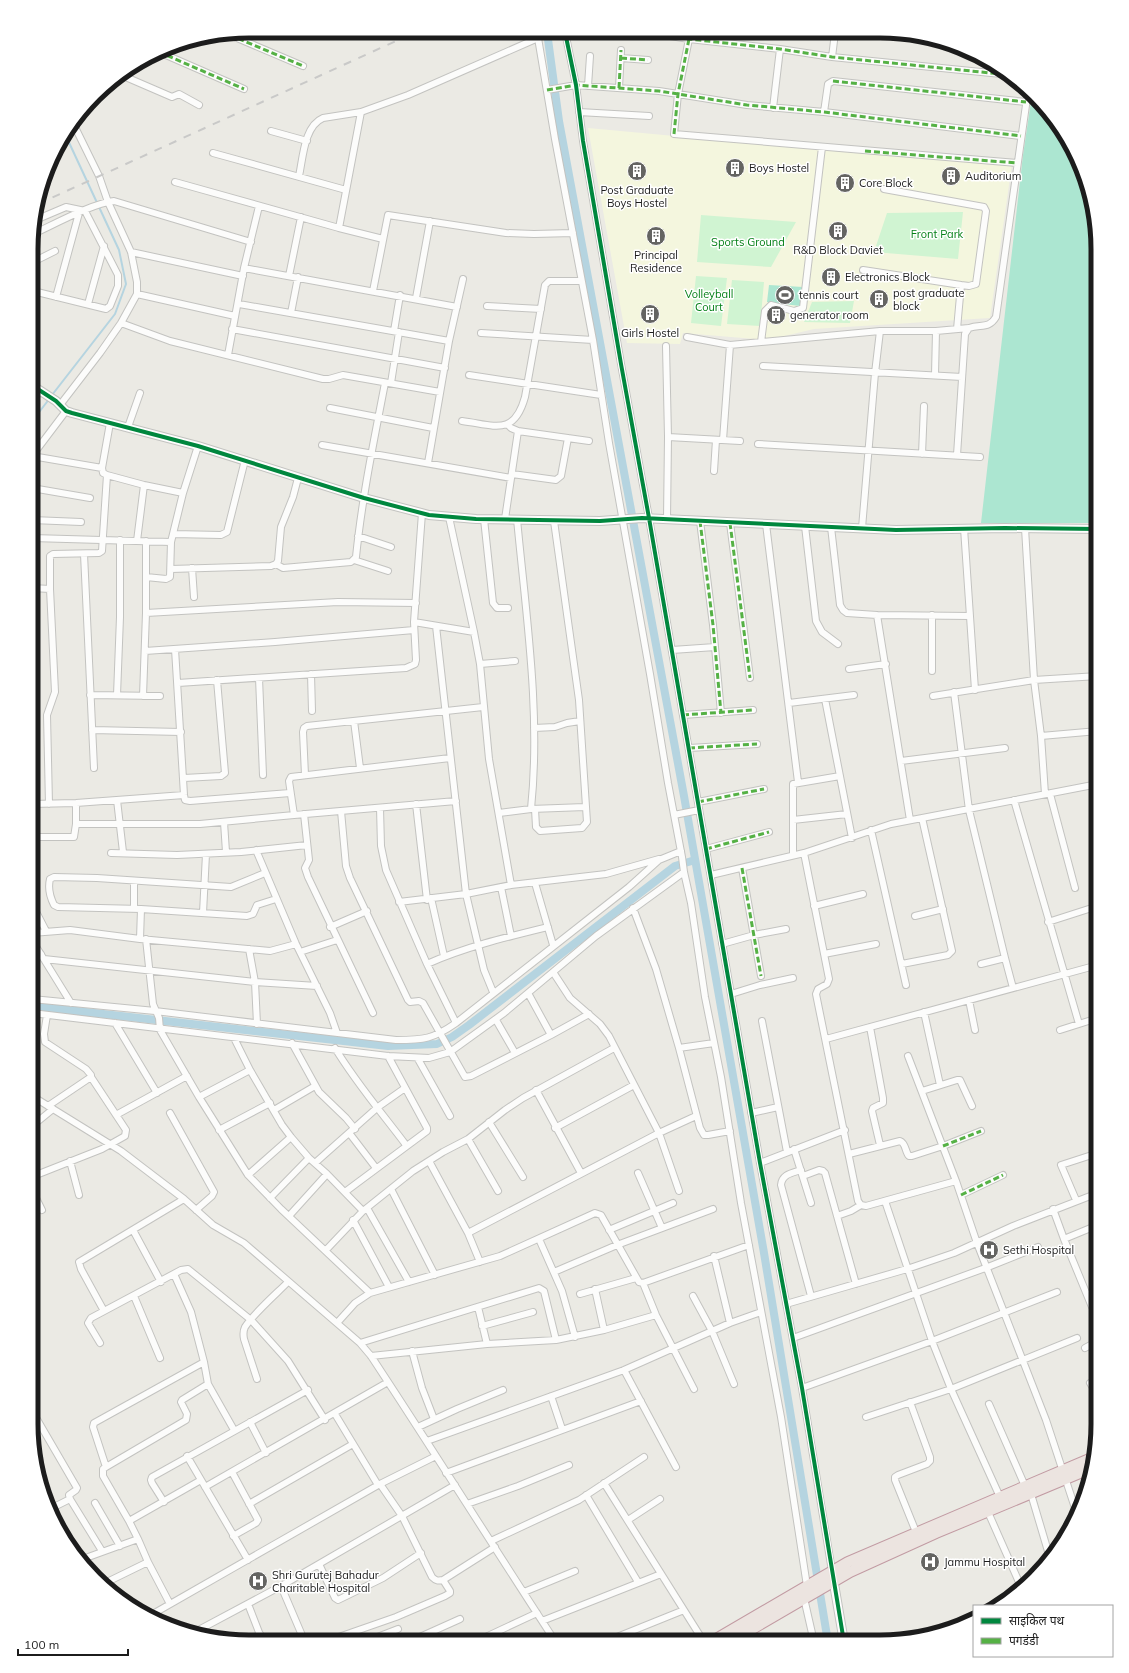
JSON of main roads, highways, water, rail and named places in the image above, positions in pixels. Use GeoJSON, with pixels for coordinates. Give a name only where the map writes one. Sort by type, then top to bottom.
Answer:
{"type":"FeatureCollection","features":[{"type":"Feature","properties":{"kind":"highway"},"geometry":{"type":"LineString","coordinates":[[746,1632],[828,1579],[988,1512],[1028,1490],[1064,1474],[1088,1461]]}},
{"type":"Feature","properties":{"kind":"highway"},"geometry":{"type":"LineString","coordinates":[[1064,1474],[1086,1469]]}},
{"type":"Feature","properties":{"kind":"highway"},"geometry":{"type":"LineString","coordinates":[[828,1579],[848,1562],[1000,1497],[1028,1490]]}},
{"type":"Feature","properties":{"kind":"waterway"},"geometry":{"type":"LineString","coordinates":[[548,38],[559,121],[684,796],[764,1253],[827,1635]]}},
{"type":"Feature","properties":{"kind":"waterway"},"geometry":{"type":"LineString","coordinates":[[52,395],[115,314],[126,284],[119,250],[68,140]]}},
{"type":"Feature","properties":{"kind":"waterway"},"geometry":{"type":"LineString","coordinates":[[38,414],[50,398]]}},
{"type":"Feature","properties":{"kind":"waterway"},"geometry":{"type":"LineString","coordinates":[[38,1007],[388,1046],[437,1044],[452,1037],[469,1025],[675,866],[695,860]]}},
{"type":"Feature","properties":{"kind":"railway"},"geometry":{"type":"LineString","coordinates":[[43,202],[403,38]]}},
{"type":"Feature","properties":{"kind":"place","name":"Boys Hostel"},"geometry":{"type":"Point","coordinates":[735,168]}},
{"type":"Feature","properties":{"kind":"place","name":"Post Graduate Boys Hostel"},"geometry":{"type":"Point","coordinates":[637,171]}},
{"type":"Feature","properties":{"kind":"place","name":"Auditorium"},"geometry":{"type":"Point","coordinates":[951,176]}},
{"type":"Feature","properties":{"kind":"place","name":"Core Block"},"geometry":{"type":"Point","coordinates":[845,183]}},
{"type":"Feature","properties":{"kind":"place","name":"R&D Block Daviet"},"geometry":{"type":"Point","coordinates":[838,231]}},
{"type":"Feature","properties":{"kind":"place","name":"Principal Residence"},"geometry":{"type":"Point","coordinates":[656,236]}},
{"type":"Feature","properties":{"kind":"place","name":"Electronics Block"},"geometry":{"type":"Point","coordinates":[831,277]}},
{"type":"Feature","properties":{"kind":"place","name":"tennis court"},"geometry":{"type":"Point","coordinates":[785,295]}},
{"type":"Feature","properties":{"kind":"place","name":"post graduate block"},"geometry":{"type":"Point","coordinates":[879,299]}},
{"type":"Feature","properties":{"kind":"place","name":"Girls Hostel"},"geometry":{"type":"Point","coordinates":[650,314]}},
{"type":"Feature","properties":{"kind":"place","name":"generator room"},"geometry":{"type":"Point","coordinates":[776,315]}},
{"type":"Feature","properties":{"kind":"place","name":"Sethi Hospital"},"geometry":{"type":"Point","coordinates":[989,1250]}},
{"type":"Feature","properties":{"kind":"place","name":"Jammu Hospital"},"geometry":{"type":"Point","coordinates":[930,1562]}},
{"type":"Feature","properties":{"kind":"place","name":"Shri Gurutej Bahadur Charitable Hospital"},"geometry":{"type":"Point","coordinates":[258,1581]}},
{"type":"Feature","properties":{"kind":"park label","name":"Front Park"},"geometry":{"type":"Point","coordinates":[937,234]}},
{"type":"Feature","properties":{"kind":"park label","name":"Sports Ground"},"geometry":{"type":"Point","coordinates":[748,242]}},
{"type":"Feature","properties":{"kind":"park label","name":"Volleyball Court"},"geometry":{"type":"Point","coordinates":[709,300]}}]}
